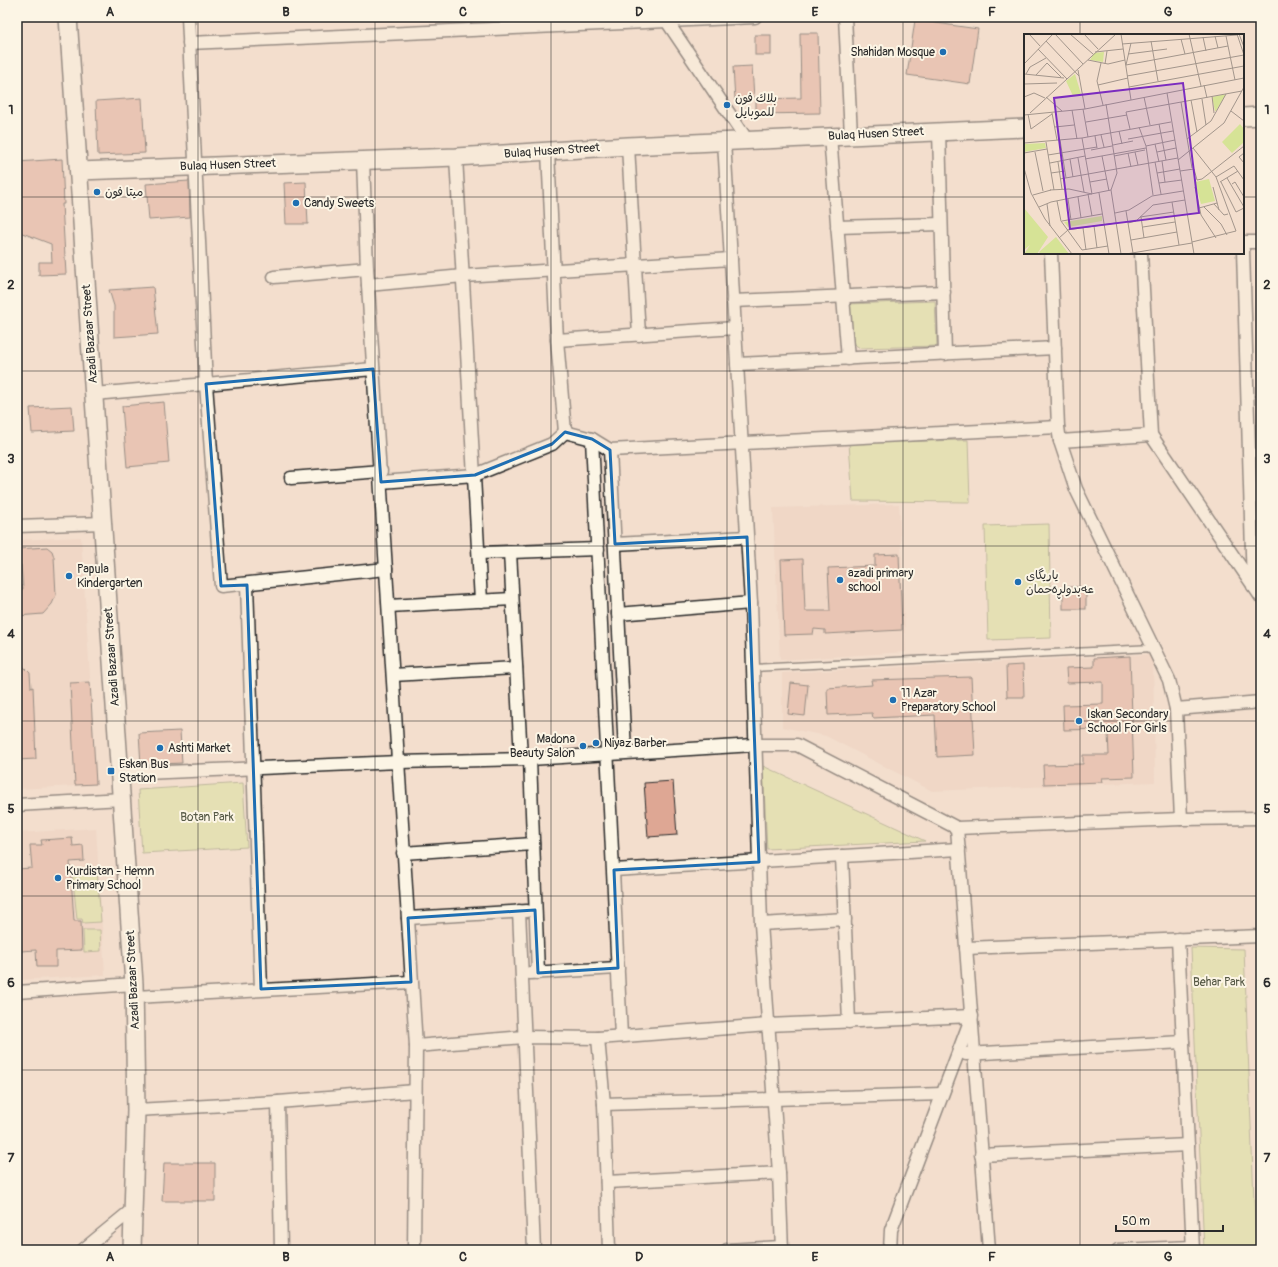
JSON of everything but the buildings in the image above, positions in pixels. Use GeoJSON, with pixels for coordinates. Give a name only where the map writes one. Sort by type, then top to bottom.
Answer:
{"type":"FeatureCollection","features":[{"type":"Feature","properties":{"kind":"street","name":"Azadi Bazaar Street"},"geometry":{"type":"LineString","coordinates":[[68,17],[134,991],[136,1110],[132,1250]]}},
{"type":"Feature","properties":{"kind":"street"},"geometry":{"type":"LineString","coordinates":[[188,17],[206,384],[221,586],[247,585],[386,569]]}},
{"type":"Feature","properties":{"kind":"street"},"geometry":{"type":"LineString","coordinates":[[189,43],[549,22],[755,17]]}},
{"type":"Feature","properties":{"kind":"street"},"geometry":{"type":"LineString","coordinates":[[845,17],[851,135]]}},
{"type":"Feature","properties":{"kind":"street"},"geometry":{"type":"LineString","coordinates":[[665,19],[747,140]]}},
{"type":"Feature","properties":{"kind":"street"},"geometry":{"type":"LineString","coordinates":[[1244,117],[1261,116]]}},
{"type":"Feature","properties":{"kind":"street","name":"Bulaq Husen Street"},"geometry":{"type":"LineString","coordinates":[[79,171],[456,157],[724,141],[1024,128]]}},
{"type":"Feature","properties":{"kind":"street"},"geometry":{"type":"LineString","coordinates":[[939,131],[946,354]]}},
{"type":"Feature","properties":{"kind":"street"},"geometry":{"type":"LineString","coordinates":[[830,136],[848,359]]}},
{"type":"Feature","properties":{"kind":"street"},"geometry":{"type":"LineString","coordinates":[[724,141],[751,603],[754,668],[754,744],[761,924],[779,1173],[782,1249],[726,1250]]}},
{"type":"Feature","properties":{"kind":"street"},"geometry":{"type":"LineString","coordinates":[[628,146],[639,335]]}},
{"type":"Feature","properties":{"kind":"street"},"geometry":{"type":"LineString","coordinates":[[548,152],[557,340],[565,432]]}},
{"type":"Feature","properties":{"kind":"street"},"geometry":{"type":"LineString","coordinates":[[456,157],[481,601]]}},
{"type":"Feature","properties":{"kind":"street"},"geometry":{"type":"LineString","coordinates":[[363,160],[367,269],[416,1046],[414,1250]]}},
{"type":"Feature","properties":{"kind":"street"},"geometry":{"type":"LineString","coordinates":[[837,227],[941,224]]}},
{"type":"Feature","properties":{"kind":"street"},"geometry":{"type":"LineString","coordinates":[[1244,242],[1261,242]]}},
{"type":"Feature","properties":{"kind":"street"},"geometry":{"type":"LineString","coordinates":[[1050,254],[1058,427],[1060,441],[1076,489],[1169,680],[1176,709],[1181,819]]}},
{"type":"Feature","properties":{"kind":"street"},"geometry":{"type":"LineString","coordinates":[[1141,254],[1151,436],[1261,597]]}},
{"type":"Feature","properties":{"kind":"street"},"geometry":{"type":"LineString","coordinates":[[1243,254],[1257,563],[1253,586]]}},
{"type":"Feature","properties":{"kind":"street"},"geometry":{"type":"LineString","coordinates":[[368,285],[463,276],[731,259]]}},
{"type":"Feature","properties":{"kind":"street"},"geometry":{"type":"LineString","coordinates":[[274,277],[367,269]]}},
{"type":"Feature","properties":{"kind":"street"},"geometry":{"type":"LineString","coordinates":[[733,301],[842,295],[944,292]]}},
{"type":"Feature","properties":{"kind":"street"},"geometry":{"type":"LineString","coordinates":[[557,340],[735,328]]}},
{"type":"Feature","properties":{"kind":"street"},"geometry":{"type":"LineString","coordinates":[[737,364],[1055,348]]}},
{"type":"Feature","properties":{"kind":"street"},"geometry":{"type":"LineString","coordinates":[[94,394],[373,369]]}},
{"type":"Feature","properties":{"kind":"street"},"geometry":{"type":"LineString","coordinates":[[565,432],[592,438],[610,450],[1058,427]]}},
{"type":"Feature","properties":{"kind":"street"},"geometry":{"type":"LineString","coordinates":[[291,478],[475,475],[552,444],[565,432]]}},
{"type":"Feature","properties":{"kind":"street"},"geometry":{"type":"LineString","coordinates":[[1060,441],[1151,436]]}},
{"type":"Feature","properties":{"kind":"street"},"geometry":{"type":"LineString","coordinates":[[592,438],[622,1036]]}},
{"type":"Feature","properties":{"kind":"street"},"geometry":{"type":"LineString","coordinates":[[610,450],[626,752]]}},
{"type":"Feature","properties":{"kind":"street"},"geometry":{"type":"LineString","coordinates":[[17,526],[103,523]]}},
{"type":"Feature","properties":{"kind":"street"},"geometry":{"type":"LineString","coordinates":[[615,544],[747,537]]}},
{"type":"Feature","properties":{"kind":"street"},"geometry":{"type":"LineString","coordinates":[[479,553],[598,549]]}},
{"type":"Feature","properties":{"kind":"street"},"geometry":{"type":"LineString","coordinates":[[510,552],[516,668],[526,759],[532,844],[538,973]]}},
{"type":"Feature","properties":{"kind":"street"},"geometry":{"type":"LineString","coordinates":[[247,585],[261,989]]}},
{"type":"Feature","properties":{"kind":"street"},"geometry":{"type":"LineString","coordinates":[[389,606],[512,599]]}},
{"type":"Feature","properties":{"kind":"street"},"geometry":{"type":"LineString","coordinates":[[618,614],[751,603]]}},
{"type":"Feature","properties":{"kind":"street"},"geometry":{"type":"LineString","coordinates":[[393,674],[516,668]]}},
{"type":"Feature","properties":{"kind":"street"},"geometry":{"type":"LineString","coordinates":[[1176,709],[1261,702]]}},
{"type":"Feature","properties":{"kind":"street"},"geometry":{"type":"LineString","coordinates":[[120,774],[399,762],[526,759],[754,744],[797,745],[957,828],[1181,819],[1261,818]]}},
{"type":"Feature","properties":{"kind":"street"},"geometry":{"type":"LineString","coordinates":[[17,806],[122,799]]}},
{"type":"Feature","properties":{"kind":"street"},"geometry":{"type":"LineString","coordinates":[[957,828],[988,1250]]}},
{"type":"Feature","properties":{"kind":"street"},"geometry":{"type":"LineString","coordinates":[[404,853],[532,844]]}},
{"type":"Feature","properties":{"kind":"street"},"geometry":{"type":"LineString","coordinates":[[614,870],[959,849]]}},
{"type":"Feature","properties":{"kind":"street"},"geometry":{"type":"LineString","coordinates":[[842,856],[849,1022]]}},
{"type":"Feature","properties":{"kind":"street"},"geometry":{"type":"LineString","coordinates":[[408,918],[535,910]]}},
{"type":"Feature","properties":{"kind":"street"},"geometry":{"type":"LineString","coordinates":[[520,911],[524,1037],[534,1250]]}},
{"type":"Feature","properties":{"kind":"street"},"geometry":{"type":"LineString","coordinates":[[761,924],[845,919]]}},
{"type":"Feature","properties":{"kind":"street"},"geometry":{"type":"LineString","coordinates":[[966,948],[1261,936]]}},
{"type":"Feature","properties":{"kind":"street"},"geometry":{"type":"LineString","coordinates":[[1118,1250],[1193,1249],[1178,939]]}},
{"type":"Feature","properties":{"kind":"street"},"geometry":{"type":"LineString","coordinates":[[522,974],[618,968]]}},
{"type":"Feature","properties":{"kind":"street"},"geometry":{"type":"LineString","coordinates":[[17,992],[261,989],[411,982]]}},
{"type":"Feature","properties":{"kind":"street"},"geometry":{"type":"LineString","coordinates":[[416,1046],[524,1037],[598,1038],[768,1025],[972,1016]]}},
{"type":"Feature","properties":{"kind":"street"},"geometry":{"type":"LineString","coordinates":[[890,1250],[891,1230],[972,1016]]}},
{"type":"Feature","properties":{"kind":"street"},"geometry":{"type":"LineString","coordinates":[[598,1038],[604,1104],[609,1250]]}},
{"type":"Feature","properties":{"kind":"street"},"geometry":{"type":"LineString","coordinates":[[957,1055],[1183,1042]]}},
{"type":"Feature","properties":{"kind":"street"},"geometry":{"type":"LineString","coordinates":[[136,1110],[278,1102],[415,1091]]}},
{"type":"Feature","properties":{"kind":"street"},"geometry":{"type":"LineString","coordinates":[[604,1104],[942,1094]]}},
{"type":"Feature","properties":{"kind":"street"},"geometry":{"type":"LineString","coordinates":[[278,1102],[281,1250]]}},
{"type":"Feature","properties":{"kind":"street"},"geometry":{"type":"LineString","coordinates":[[981,1155],[1188,1145]]}},
{"type":"Feature","properties":{"kind":"street"},"geometry":{"type":"LineString","coordinates":[[607,1182],[779,1173]]}},
{"type":"Feature","properties":{"kind":"street"},"geometry":{"type":"LineString","coordinates":[[83,1250],[133,1209]]}},
{"type":"Feature","properties":{"kind":"lane"},"geometry":{"type":"LineString","coordinates":[[754,668],[1153,648]]}},
{"type":"Feature","properties":{"kind":"highlighted area"},"geometry":{"type":"Polygon","coordinates":[[[373,369],[381,482],[475,475],[552,444],[565,432],[592,439],[610,450],[615,544],[747,537],[759,862],[614,870],[618,968],[538,973],[535,910],[408,918],[411,982],[261,989],[247,585],[221,586],[206,384],[373,369]]]}},
{"type":"Feature","properties":{"kind":"shaded area","name":"azadi primary school"},"geometry":{"type":"Polygon","coordinates":[[[899,504],[906,652],[780,660],[773,508],[899,504]]]}},
{"type":"Feature","properties":{"kind":"shaded area"},"geometry":{"type":"Polygon","coordinates":[[[81,537],[97,785],[17,789],[17,616],[43,614],[52,604],[56,595],[52,551],[47,547],[17,549],[17,540],[81,537]]]}},
{"type":"Feature","properties":{"kind":"shaded area"},"geometry":{"type":"Polygon","coordinates":[[[1153,654],[1155,782],[932,791],[826,736],[782,727],[782,673],[1153,654]]]}},
{"type":"Feature","properties":{"kind":"shaded area","name":"Kurdistan - Hemn Primary School"},"geometry":{"type":"Polygon","coordinates":[[[96,828],[105,975],[17,980],[17,833],[96,828]]]}},
{"type":"Feature","properties":{"kind":"green space"},"geometry":{"type":"Polygon","coordinates":[[[935,301],[937,346],[860,348],[851,342],[848,304],[935,301]]]}},
{"type":"Feature","properties":{"kind":"green space"},"geometry":{"type":"Polygon","coordinates":[[[968,440],[970,502],[853,501],[849,443],[968,440]]]}},
{"type":"Feature","properties":{"kind":"green space","name":"یاریگای عەبدولڕەحمان"},"geometry":{"type":"Polygon","coordinates":[[[1049,524],[1051,638],[988,640],[985,526],[1049,524]]]}},
{"type":"Feature","properties":{"kind":"green space"},"geometry":{"type":"Polygon","coordinates":[[[763,766],[925,841],[767,849],[763,766]]]}},
{"type":"Feature","properties":{"kind":"green space","name":"Botan Park"},"geometry":{"type":"Polygon","coordinates":[[[243,783],[247,847],[142,853],[138,790],[243,783]]]}},
{"type":"Feature","properties":{"kind":"green space"},"geometry":{"type":"Polygon","coordinates":[[[97,869],[101,922],[83,923],[82,919],[77,919],[72,870],[97,869]]]}},
{"type":"Feature","properties":{"kind":"green space"},"geometry":{"type":"Polygon","coordinates":[[[83,930],[100,930],[101,951],[84,952],[83,930]]]}},
{"type":"Feature","properties":{"kind":"green space","name":"Behar Park"},"geometry":{"type":"Polygon","coordinates":[[[1191,948],[1244,949],[1256,1250],[1204,1250],[1191,948]]]}},
{"type":"Feature","properties":{"kind":"place","name":"Shahidan Mosque"},"geometry":{"type":"Point","coordinates":[943,52]}},
{"type":"Feature","properties":{"kind":"place","name":"بلاك فون للموبايل"},"geometry":{"type":"Point","coordinates":[727,105]}},
{"type":"Feature","properties":{"kind":"place","name":"ميتا فون"},"geometry":{"type":"Point","coordinates":[97,192]}},
{"type":"Feature","properties":{"kind":"place","name":"Candy Sweets"},"geometry":{"type":"Point","coordinates":[296,203]}},
{"type":"Feature","properties":{"kind":"place","name":"Papula Kindergarten"},"geometry":{"type":"Point","coordinates":[69,576]}},
{"type":"Feature","properties":{"kind":"place","name":"azadi primary school"},"geometry":{"type":"Point","coordinates":[840,580]}},
{"type":"Feature","properties":{"kind":"place","name":"یاریگای عەبدولڕەحمان"},"geometry":{"type":"Point","coordinates":[1018,582]}},
{"type":"Feature","properties":{"kind":"place","name":"11 Azar Preparatory School"},"geometry":{"type":"Point","coordinates":[893,700]}},
{"type":"Feature","properties":{"kind":"place","name":"Iskan Secondary School For Girls"},"geometry":{"type":"Point","coordinates":[1079,721]}},
{"type":"Feature","properties":{"kind":"place","name":"Niyaz Barber"},"geometry":{"type":"Point","coordinates":[596,743]}},
{"type":"Feature","properties":{"kind":"place","name":"Madona Beauty Salon"},"geometry":{"type":"Point","coordinates":[583,746]}},
{"type":"Feature","properties":{"kind":"place","name":"Ashti Market"},"geometry":{"type":"Point","coordinates":[160,748]}},
{"type":"Feature","properties":{"kind":"place","name":"Eskan Bus Station"},"geometry":{"type":"Point","coordinates":[111,771]}},
{"type":"Feature","properties":{"kind":"place","name":"Kurdistan - Hemn Primary School"},"geometry":{"type":"Point","coordinates":[58,878]}}]}
